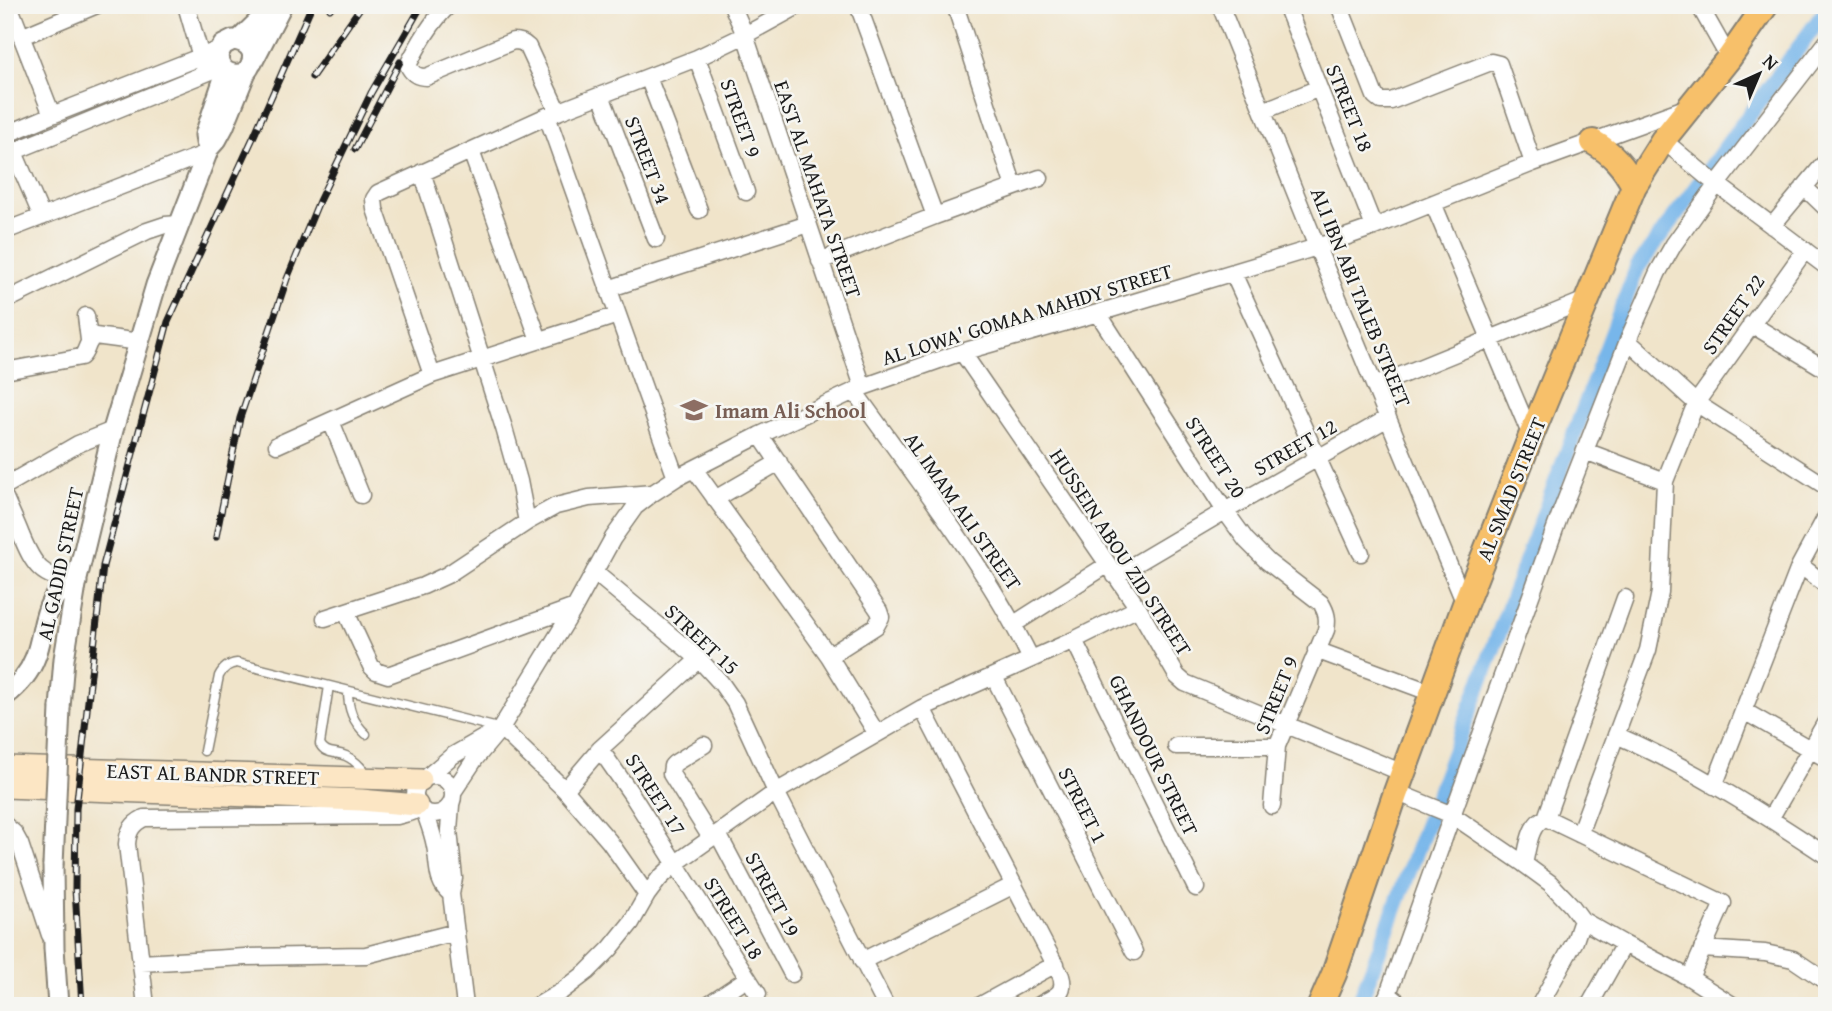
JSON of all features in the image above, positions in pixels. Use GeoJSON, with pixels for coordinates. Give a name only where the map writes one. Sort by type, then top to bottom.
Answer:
{"type":"FeatureCollection","features":[{"type":"Feature","properties":{"kind":"highway","name":"AL SMAD STREET"},"geometry":{"type":"LineString","coordinates":[[1320,1006],[1405,788],[1432,693],[1465,604],[1634,186],[1671,147],[1690,107],[1766,5]]}},
{"type":"Feature","properties":{"kind":"highway"},"geometry":{"type":"LineString","coordinates":[[1593,142],[1613,156],[1629,175],[1634,186]]}},
{"type":"Feature","properties":{"kind":"main road","name":"EAST AL BANDR STREET"},"geometry":{"type":"LineString","coordinates":[[5,767],[424,779]]}},
{"type":"Feature","properties":{"kind":"main road","name":"EAST AL BANDR STREET"},"geometry":{"type":"LineString","coordinates":[[5,787],[361,800],[420,809]]}},
{"type":"Feature","properties":{"kind":"street"},"geometry":{"type":"LineString","coordinates":[[9,5],[52,115]]}},
{"type":"Feature","properties":{"kind":"street"},"geometry":{"type":"LineString","coordinates":[[21,37],[97,5]]}},
{"type":"Feature","properties":{"kind":"street"},"geometry":{"type":"LineString","coordinates":[[186,5],[224,65]]}},
{"type":"Feature","properties":{"kind":"street"},"geometry":{"type":"LineString","coordinates":[[5,135],[52,115],[253,56],[246,43],[239,40],[275,5]]}},
{"type":"Feature","properties":{"kind":"street","name":"AL GADID STREET"},"geometry":{"type":"LineString","coordinates":[[58,1006],[53,865],[64,659],[77,580],[113,430],[156,285],[208,150],[221,133],[224,65],[282,5]]}},
{"type":"Feature","properties":{"kind":"street"},"geometry":{"type":"LineString","coordinates":[[449,5],[418,46],[408,65],[411,72],[418,77],[426,77],[513,41],[524,43],[528,47],[608,289],[677,478]]}},
{"type":"Feature","properties":{"kind":"street","name":"EAST AL MAHATA STREET"},"geometry":{"type":"LineString","coordinates":[[732,5],[745,35],[808,224],[859,389]]}},
{"type":"Feature","properties":{"kind":"street"},"geometry":{"type":"LineString","coordinates":[[432,375],[375,209],[374,199],[380,191],[552,114],[697,58],[800,5]]}},
{"type":"Feature","properties":{"kind":"street"},"geometry":{"type":"LineString","coordinates":[[858,5],[935,216]]}},
{"type":"Feature","properties":{"kind":"street"},"geometry":{"type":"LineString","coordinates":[[955,5],[1014,187]]}},
{"type":"Feature","properties":{"kind":"street","name":"ALI IBN ABI TALEB STREET"},"geometry":{"type":"LineString","coordinates":[[1220,5],[1465,604]]}},
{"type":"Feature","properties":{"kind":"street","name":"STREET 18"},"geometry":{"type":"LineString","coordinates":[[1286,5],[1374,227]]}},
{"type":"Feature","properties":{"kind":"street"},"geometry":{"type":"LineString","coordinates":[[1339,5],[1375,96],[1381,101],[1391,101],[1491,62],[1499,64],[1533,163]]}},
{"type":"Feature","properties":{"kind":"street"},"geometry":{"type":"LineString","coordinates":[[1699,5],[1729,58]]}},
{"type":"Feature","properties":{"kind":"street"},"geometry":{"type":"LineString","coordinates":[[1403,1006],[1385,1000],[1446,813],[1628,341],[1663,263],[1711,180],[1827,42]]}},
{"type":"Feature","properties":{"kind":"street","name":"STREET 9"},"geometry":{"type":"LineString","coordinates":[[697,58],[746,192]]}},
{"type":"Feature","properties":{"kind":"street"},"geometry":{"type":"LineString","coordinates":[[42,217],[10,154],[224,65]]}},
{"type":"Feature","properties":{"kind":"street"},"geometry":{"type":"LineString","coordinates":[[648,77],[699,211]]}},
{"type":"Feature","properties":{"kind":"street"},"geometry":{"type":"LineString","coordinates":[[1263,111],[1320,88]]}},
{"type":"Feature","properties":{"kind":"street","name":"STREET 34"},"geometry":{"type":"LineString","coordinates":[[601,95],[656,239]]}},
{"type":"Feature","properties":{"kind":"street","name":"AL LOWA' GOMAA MAHDY STREET"},"geometry":{"type":"LineString","coordinates":[[452,799],[475,759],[501,729],[575,607],[613,538],[635,507],[677,478],[760,435],[859,389],[962,352],[1317,247],[1533,163],[1690,107]]}},
{"type":"Feature","properties":{"kind":"street"},"geometry":{"type":"LineString","coordinates":[[1671,147],[1827,267]]}},
{"type":"Feature","properties":{"kind":"street"},"geometry":{"type":"LineString","coordinates":[[5,231],[208,150]]}},
{"type":"Feature","properties":{"kind":"street"},"geometry":{"type":"LineString","coordinates":[[471,151],[539,340]]}},
{"type":"Feature","properties":{"kind":"street"},"geometry":{"type":"LineString","coordinates":[[1772,226],[1827,160]]}},
{"type":"Feature","properties":{"kind":"street"},"geometry":{"type":"LineString","coordinates":[[422,172],[504,428],[527,522]]}},
{"type":"Feature","properties":{"kind":"street"},"geometry":{"type":"LineString","coordinates":[[820,261],[1040,178]]}},
{"type":"Feature","properties":{"kind":"street"},"geometry":{"type":"LineString","coordinates":[[1804,187],[1827,209]]}},
{"type":"Feature","properties":{"kind":"street"},"geometry":{"type":"LineString","coordinates":[[1433,204],[1531,436]]}},
{"type":"Feature","properties":{"kind":"street"},"geometry":{"type":"LineString","coordinates":[[5,301],[147,231],[179,224]]}},
{"type":"Feature","properties":{"kind":"street"},"geometry":{"type":"LineString","coordinates":[[608,289],[808,224]]}},
{"type":"Feature","properties":{"kind":"street","name":"STREET 22"},"geometry":{"type":"LineString","coordinates":[[1579,834],[1653,627],[1660,592],[1665,481],[1696,403],[1805,250]]}},
{"type":"Feature","properties":{"kind":"street"},"geometry":{"type":"LineString","coordinates":[[1233,273],[1362,553]]}},
{"type":"Feature","properties":{"kind":"street"},"geometry":{"type":"LineString","coordinates":[[1375,386],[1588,299]]}},
{"type":"Feature","properties":{"kind":"street","name":"STREET 20"},"geometry":{"type":"LineString","coordinates":[[1098,313],[1246,540],[1268,562],[1321,603]]}},
{"type":"Feature","properties":{"kind":"street"},"geometry":{"type":"LineString","coordinates":[[277,445],[432,375],[618,315]]}},
{"type":"Feature","properties":{"kind":"street"},"geometry":{"type":"LineString","coordinates":[[5,371],[81,357],[86,352],[89,340],[86,316]]}},
{"type":"Feature","properties":{"kind":"street"},"geometry":{"type":"LineString","coordinates":[[1751,324],[1827,370]]}},
{"type":"Feature","properties":{"kind":"street"},"geometry":{"type":"LineString","coordinates":[[89,340],[97,336],[140,342]]}},
{"type":"Feature","properties":{"kind":"street"},"geometry":{"type":"LineString","coordinates":[[1628,341],[1696,403],[1827,488]]}},
{"type":"Feature","properties":{"kind":"street","name":"HUSSEIN ABOU ZID STREET"},"geometry":{"type":"LineString","coordinates":[[962,352],[1138,608],[1177,676],[1185,683],[1286,724],[1405,788],[1550,883],[1582,920],[1690,978],[1734,1006]]}},
{"type":"Feature","properties":{"kind":"street","name":"AL IMAM ALI STREET"},"geometry":{"type":"LineString","coordinates":[[859,389],[1014,624],[1031,659]]}},
{"type":"Feature","properties":{"kind":"street","name":"STREET 12"},"geometry":{"type":"LineString","coordinates":[[1014,624],[1225,511],[1388,418]]}},
{"type":"Feature","properties":{"kind":"street"},"geometry":{"type":"LineString","coordinates":[[331,421],[361,495]]}},
{"type":"Feature","properties":{"kind":"street"},"geometry":{"type":"LineString","coordinates":[[5,486],[78,444],[113,430]]}},
{"type":"Feature","properties":{"kind":"street"},"geometry":{"type":"LineString","coordinates":[[760,435],[875,604],[881,617],[876,626],[829,656]]}},
{"type":"Feature","properties":{"kind":"street"},"geometry":{"type":"LineString","coordinates":[[1585,451],[1665,481]]}},
{"type":"Feature","properties":{"kind":"street"},"geometry":{"type":"LineString","coordinates":[[715,499],[779,462]]}},
{"type":"Feature","properties":{"kind":"street"},"geometry":{"type":"LineString","coordinates":[[694,469],[829,656],[877,734]]}},
{"type":"Feature","properties":{"kind":"street"},"geometry":{"type":"LineString","coordinates":[[325,618],[423,586],[447,575],[556,506],[589,498],[653,493]]}},
{"type":"Feature","properties":{"kind":"street"},"geometry":{"type":"LineString","coordinates":[[5,498],[32,560],[40,570],[51,577],[77,580]]}},
{"type":"Feature","properties":{"kind":"street"},"geometry":{"type":"LineString","coordinates":[[1714,786],[1800,565],[1827,515]]}},
{"type":"Feature","properties":{"kind":"street"},"geometry":{"type":"LineString","coordinates":[[1800,565],[1827,586]]}},
{"type":"Feature","properties":{"kind":"street","name":"STREET 15"},"geometry":{"type":"LineString","coordinates":[[594,572],[699,659],[736,703],[776,792],[886,1006]]}},
{"type":"Feature","properties":{"kind":"street"},"geometry":{"type":"LineString","coordinates":[[5,696],[22,681],[36,657],[51,600],[62,588],[77,580]]}},
{"type":"Feature","properties":{"kind":"street"},"geometry":{"type":"LineString","coordinates":[[1546,818],[1625,598]]}},
{"type":"Feature","properties":{"kind":"street","name":"STREET 9"},"geometry":{"type":"LineString","coordinates":[[1272,806],[1277,746],[1326,630],[1328,619],[1321,603]]}},
{"type":"Feature","properties":{"kind":"street"},"geometry":{"type":"LineString","coordinates":[[346,611],[371,666],[388,675],[575,607]]}},
{"type":"Feature","properties":{"kind":"street"},"geometry":{"type":"LineString","coordinates":[[537,1006],[562,992],[611,949],[659,879],[676,863],[776,792],[922,708],[1074,640],[1138,608]]}},
{"type":"Feature","properties":{"kind":"street","name":"GHANDOUR STREET"},"geometry":{"type":"LineString","coordinates":[[1074,640],[1196,888]]}},
{"type":"Feature","properties":{"kind":"street"},"geometry":{"type":"LineString","coordinates":[[1317,650],[1432,693]]}},
{"type":"Feature","properties":{"kind":"street"},"geometry":{"type":"LineString","coordinates":[[565,790],[600,748],[699,659]]}},
{"type":"Feature","properties":{"kind":"street","name":"STREET 1"},"geometry":{"type":"LineString","coordinates":[[994,677],[1134,952]]}},
{"type":"Feature","properties":{"kind":"street"},"geometry":{"type":"LineString","coordinates":[[922,708],[1056,964],[1064,985],[1062,990],[1038,1006]]}},
{"type":"Feature","properties":{"kind":"street"},"geometry":{"type":"LineString","coordinates":[[1744,710],[1827,759]]}},
{"type":"Feature","properties":{"kind":"street"},"geometry":{"type":"LineString","coordinates":[[1770,818],[1827,720]]}},
{"type":"Feature","properties":{"kind":"street"},"geometry":{"type":"LineString","coordinates":[[451,894],[440,879],[433,835],[415,792],[424,779],[466,747],[501,729],[565,790],[609,841],[647,895]]}},
{"type":"Feature","properties":{"kind":"street"},"geometry":{"type":"LineString","coordinates":[[1616,735],[1666,759],[1770,818],[1827,856]]}},
{"type":"Feature","properties":{"kind":"street"},"geometry":{"type":"LineString","coordinates":[[704,745],[675,763],[671,774],[715,836]]}},
{"type":"Feature","properties":{"kind":"street"},"geometry":{"type":"LineString","coordinates":[[1176,746],[1277,746]]}},
{"type":"Feature","properties":{"kind":"street","name":"STREET 17"},"geometry":{"type":"LineString","coordinates":[[600,748],[676,863]]}},
{"type":"Feature","properties":{"kind":"street"},"geometry":{"type":"LineString","coordinates":[[424,779],[434,776],[446,780],[452,799],[449,830],[454,878],[451,894],[465,1006]]}},
{"type":"Feature","properties":{"kind":"street"},"geometry":{"type":"LineString","coordinates":[[146,1006],[127,844],[131,828],[137,822],[144,818],[397,816],[420,809],[432,815],[446,811],[452,799]]}},
{"type":"Feature","properties":{"kind":"street"},"geometry":{"type":"LineString","coordinates":[[1524,864],[1534,825],[1541,818],[1546,818],[1723,903],[1690,978]]}},
{"type":"Feature","properties":{"kind":"street"},"geometry":{"type":"LineString","coordinates":[[5,825],[14,833],[20,844],[54,948]]}},
{"type":"Feature","properties":{"kind":"street","name":"STREET 19"},"geometry":{"type":"LineString","coordinates":[[715,836],[792,974]]}},
{"type":"Feature","properties":{"kind":"street","name":"STREET 18"},"geometry":{"type":"LineString","coordinates":[[676,863],[758,994]]}},
{"type":"Feature","properties":{"kind":"street"},"geometry":{"type":"LineString","coordinates":[[862,961],[1014,885]]}},
{"type":"Feature","properties":{"kind":"street"},"geometry":{"type":"LineString","coordinates":[[1539,1006],[1575,941],[1582,920]]}},
{"type":"Feature","properties":{"kind":"street"},"geometry":{"type":"LineString","coordinates":[[141,963],[245,957],[366,956],[456,932]]}},
{"type":"Feature","properties":{"kind":"street"},"geometry":{"type":"LineString","coordinates":[[1589,1006],[1623,944]]}},
{"type":"Feature","properties":{"kind":"street"},"geometry":{"type":"LineString","coordinates":[[1702,949],[1765,953],[1793,958],[1827,982]]}},
{"type":"Feature","properties":{"kind":"street"},"geometry":{"type":"LineString","coordinates":[[979,1006],[1056,964]]}},
{"type":"Feature","properties":{"kind":"street"},"geometry":{"type":"LineString","coordinates":[[706,1006],[748,978]]}},
{"type":"Feature","properties":{"kind":"lane"},"geometry":{"type":"LineString","coordinates":[[204,751],[219,676],[228,665],[237,663],[501,729]]}},
{"type":"Feature","properties":{"kind":"lane"},"geometry":{"type":"LineString","coordinates":[[329,686],[320,744],[327,752],[343,754],[351,759],[365,771],[369,779]]}},
{"type":"Feature","properties":{"kind":"lane"},"geometry":{"type":"LineString","coordinates":[[348,691],[353,718],[366,734]]}},
{"type":"Feature","properties":{"kind":"waterway"},"geometry":{"type":"LineString","coordinates":[[1358,1006],[1637,268],[1827,9]]}},
{"type":"Feature","properties":{"kind":"railway"},"geometry":{"type":"LineString","coordinates":[[82,1006],[75,889],[76,809],[103,566],[168,322],[312,5]]}},
{"type":"Feature","properties":{"kind":"railway"},"geometry":{"type":"LineString","coordinates":[[332,5],[330,9],[333,5]]}},
{"type":"Feature","properties":{"kind":"railway"},"geometry":{"type":"LineString","coordinates":[[312,77],[362,5]]}},
{"type":"Feature","properties":{"kind":"railway"},"geometry":{"type":"LineString","coordinates":[[216,537],[240,418],[287,279],[319,201],[371,93],[422,5]]}},
{"type":"Feature","properties":{"kind":"railway"},"geometry":{"type":"LineString","coordinates":[[355,149],[400,62]]}},
{"type":"Feature","properties":{"kind":"place","name":"Imam Ali School"},"geometry":{"type":"Point","coordinates":[694,410]}}]}
